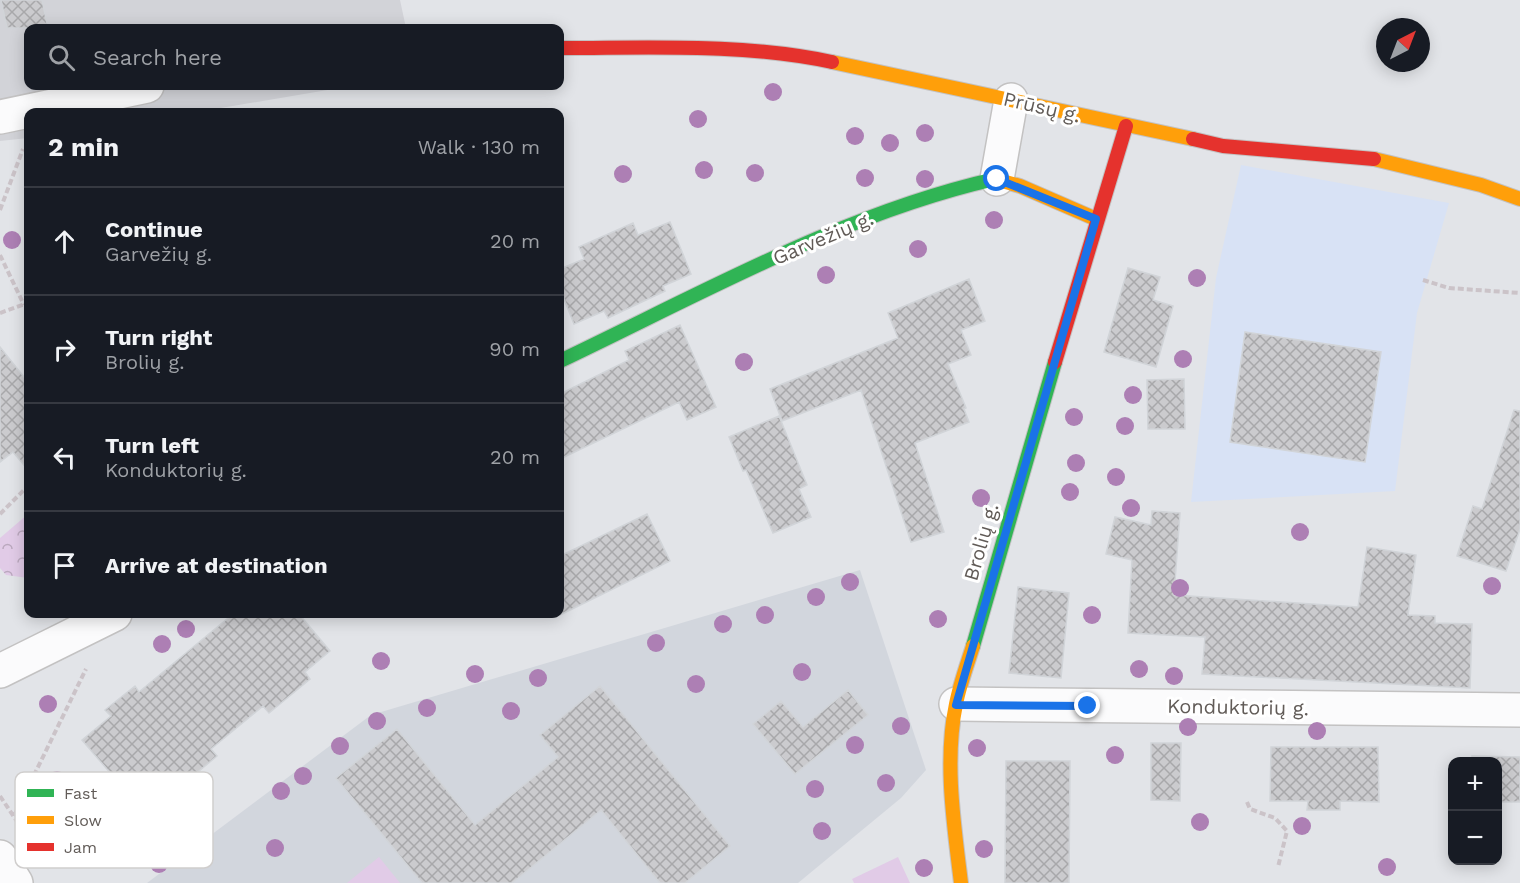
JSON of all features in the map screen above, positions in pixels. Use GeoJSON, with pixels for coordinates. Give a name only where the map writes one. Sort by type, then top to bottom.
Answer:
{"type":"FeatureCollection","features":[{"type":"Feature","properties":{"kind":"street","name":"Prūsų g."},"geometry":{"type":"LineString","coordinates":[[564,48],[718,48],[803,56],[1223,146],[1386,160],[1480,185],[1520,199]]}},
{"type":"Feature","properties":{"kind":"street"},"geometry":{"type":"LineString","coordinates":[[43,108],[128,90]]}},
{"type":"Feature","properties":{"kind":"street"},"geometry":{"type":"LineString","coordinates":[[1011,100],[997,179],[1096,219]]}},
{"type":"Feature","properties":{"kind":"street"},"geometry":{"type":"LineString","coordinates":[[0,117],[24,112]]}},
{"type":"Feature","properties":{"kind":"street","name":"Brolių g."},"geometry":{"type":"LineString","coordinates":[[961,883],[952,817],[951,740],[956,705],[1096,219],[1126,126]]}},
{"type":"Feature","properties":{"kind":"street","name":"Garvežių g."},"geometry":{"type":"LineString","coordinates":[[564,359],[842,227],[956,188],[997,179]]}},
{"type":"Feature","properties":{"kind":"street"},"geometry":{"type":"LineString","coordinates":[[0,672],[107,618]]}},
{"type":"Feature","properties":{"kind":"street","name":"Konduktorių g."},"geometry":{"type":"LineString","coordinates":[[956,705],[1520,710]]}},
{"type":"Feature","properties":{"kind":"street"},"geometry":{"type":"LineString","coordinates":[[0,857],[16,883]]}},
{"type":"Feature","properties":{"kind":"path"},"geometry":{"type":"LineString","coordinates":[[0,210],[24,146]]}},
{"type":"Feature","properties":{"kind":"path"},"geometry":{"type":"LineString","coordinates":[[0,255],[24,300]]}},
{"type":"Feature","properties":{"kind":"path"},"geometry":{"type":"LineString","coordinates":[[1423,280],[1449,288],[1520,293]]}},
{"type":"Feature","properties":{"kind":"path"},"geometry":{"type":"LineString","coordinates":[[0,313],[24,305]]}},
{"type":"Feature","properties":{"kind":"path"},"geometry":{"type":"LineString","coordinates":[[0,514],[24,490]]}},
{"type":"Feature","properties":{"kind":"path"},"geometry":{"type":"LineString","coordinates":[[35,772],[86,668]]}},
{"type":"Feature","properties":{"kind":"path"},"geometry":{"type":"LineString","coordinates":[[1247,802],[1250,809],[1275,818],[1287,831],[1278,867]]}},
{"type":"Feature","properties":{"kind":"shaded area"},"geometry":{"type":"Polygon","coordinates":[[[0,0],[400,0],[405,24],[24,24],[24,90],[327,90],[221,108],[24,108],[24,138],[0,141],[0,0]]]}},
{"type":"Feature","properties":{"kind":"shaded area"},"geometry":{"type":"Polygon","coordinates":[[[1241,165],[1449,203],[1417,313],[1395,491],[1191,502],[1216,278],[1241,165]]]}},
{"type":"Feature","properties":{"kind":"shaded area"},"geometry":{"type":"Polygon","coordinates":[[[860,570],[926,770],[901,798],[798,883],[147,883],[167,868],[213,868],[213,834],[371,715],[860,570]]]}},
{"type":"Feature","properties":{"kind":"green space"},"geometry":{"type":"Polygon","coordinates":[[[24,517],[24,577],[6,575],[0,568],[0,538],[24,517]]]}},
{"type":"Feature","properties":{"kind":"green space"},"geometry":{"type":"Polygon","coordinates":[[[379,857],[400,883],[347,883],[379,857]]]}},
{"type":"Feature","properties":{"kind":"green space"},"geometry":{"type":"Polygon","coordinates":[[[898,857],[910,883],[854,883],[852,879],[898,857]]]}},
{"type":"Feature","properties":{"kind":"building"},"geometry":{"type":"Polygon","coordinates":[[[1,0],[42,0],[47,24],[24,24],[24,28],[7,28],[1,0]]]}},
{"type":"Feature","properties":{"kind":"building"},"geometry":{"type":"Polygon","coordinates":[[[670,222],[691,274],[663,286],[665,291],[608,318],[604,311],[574,324],[564,299],[564,267],[584,259],[579,247],[633,223],[638,235],[670,222]]]}},
{"type":"Feature","properties":{"kind":"building"},"geometry":{"type":"Polygon","coordinates":[[[1128,268],[1160,277],[1153,300],[1173,306],[1156,367],[1104,352],[1128,268]]]}},
{"type":"Feature","properties":{"kind":"building"},"geometry":{"type":"Polygon","coordinates":[[[969,279],[985,321],[961,330],[971,355],[948,364],[966,408],[964,409],[969,422],[915,443],[944,532],[911,542],[861,390],[782,421],[770,389],[898,338],[888,313],[969,279]]]}},
{"type":"Feature","properties":{"kind":"building"},"geometry":{"type":"Polygon","coordinates":[[[680,325],[716,407],[687,420],[679,402],[564,457],[564,392],[629,360],[625,351],[680,325]]]}},
{"type":"Feature","properties":{"kind":"building"},"geometry":{"type":"Polygon","coordinates":[[[1245,332],[1381,352],[1365,462],[1230,442],[1245,332]]]}},
{"type":"Feature","properties":{"kind":"building"},"geometry":{"type":"Polygon","coordinates":[[[0,347],[24,377],[24,465],[13,452],[0,462],[0,347]]]}},
{"type":"Feature","properties":{"kind":"building"},"geometry":{"type":"Polygon","coordinates":[[[1184,379],[1185,429],[1148,429],[1147,380],[1184,379]]]}},
{"type":"Feature","properties":{"kind":"building"},"geometry":{"type":"Polygon","coordinates":[[[1514,410],[1520,411],[1520,529],[1506,571],[1457,556],[1473,506],[1482,509],[1514,410]]]}},
{"type":"Feature","properties":{"kind":"building"},"geometry":{"type":"Polygon","coordinates":[[[779,416],[807,485],[799,489],[811,517],[773,533],[729,437],[779,416]]]}},
{"type":"Feature","properties":{"kind":"building"},"geometry":{"type":"Polygon","coordinates":[[[1152,511],[1180,513],[1174,595],[1358,607],[1367,547],[1416,555],[1408,615],[1435,616],[1435,623],[1472,624],[1470,688],[1202,674],[1205,637],[1128,633],[1132,560],[1106,554],[1115,517],[1151,525],[1152,511]]]}},
{"type":"Feature","properties":{"kind":"building"},"geometry":{"type":"Polygon","coordinates":[[[647,514],[670,561],[564,613],[564,554],[647,514]]]}},
{"type":"Feature","properties":{"kind":"building"},"geometry":{"type":"Polygon","coordinates":[[[1018,587],[1069,593],[1061,678],[1009,673],[1018,587]]]}},
{"type":"Feature","properties":{"kind":"building"},"geometry":{"type":"Polygon","coordinates":[[[228,618],[302,618],[330,651],[305,672],[310,679],[269,713],[263,706],[211,749],[217,756],[198,772],[109,772],[82,740],[111,716],[105,710],[135,686],[139,692],[228,618]]]}},
{"type":"Feature","properties":{"kind":"building"},"geometry":{"type":"Polygon","coordinates":[[[600,686],[730,846],[685,883],[660,883],[601,810],[512,883],[422,883],[336,778],[397,729],[475,825],[558,757],[540,735],[600,686]]]}},
{"type":"Feature","properties":{"kind":"building"},"geometry":{"type":"Polygon","coordinates":[[[848,690],[868,715],[795,774],[753,724],[781,701],[803,727],[848,690]]]}},
{"type":"Feature","properties":{"kind":"building"},"geometry":{"type":"Polygon","coordinates":[[[1151,743],[1181,743],[1180,801],[1151,800],[1151,743]]]}},
{"type":"Feature","properties":{"kind":"building"},"geometry":{"type":"Polygon","coordinates":[[[1271,747],[1378,747],[1379,802],[1340,801],[1340,810],[1307,810],[1308,801],[1270,801],[1271,747]]]}},
{"type":"Feature","properties":{"kind":"building"},"geometry":{"type":"Polygon","coordinates":[[[1472,756],[1520,757],[1520,802],[1502,802],[1502,757],[1472,756]]]}},
{"type":"Feature","properties":{"kind":"building"},"geometry":{"type":"Polygon","coordinates":[[[1006,761],[1070,761],[1069,883],[1005,883],[1006,761]]]}},
{"type":"Feature","properties":{"kind":"traffic: fast"},"geometry":{"type":"LineString","coordinates":[[564,359],[719,283],[828,234],[939,194],[995,179]]}},
{"type":"Feature","properties":{"kind":"traffic: fast"},"geometry":{"type":"LineString","coordinates":[[973,646],[1055,362]]}},
{"type":"Feature","properties":{"kind":"traffic: slow"},"geometry":{"type":"LineString","coordinates":[[832,62],[1193,139]]}},
{"type":"Feature","properties":{"kind":"traffic: slow"},"geometry":{"type":"LineString","coordinates":[[1374,159],[1481,185],[1520,199]]}},
{"type":"Feature","properties":{"kind":"traffic: slow"},"geometry":{"type":"LineString","coordinates":[[995,179],[1020,186],[1096,219]]}},
{"type":"Feature","properties":{"kind":"traffic: slow"},"geometry":{"type":"LineString","coordinates":[[961,883],[951,793],[952,726],[973,646]]}},
{"type":"Feature","properties":{"kind":"traffic: jam"},"geometry":{"type":"LineString","coordinates":[[564,48],[731,49],[832,62]]}},
{"type":"Feature","properties":{"kind":"traffic: jam"},"geometry":{"type":"LineString","coordinates":[[1055,362],[1126,126]]}},
{"type":"Feature","properties":{"kind":"traffic: jam"},"geometry":{"type":"LineString","coordinates":[[1193,139],[1223,146],[1374,159]]}},
{"type":"Feature","properties":{"kind":"route"},"geometry":{"type":"LineString","coordinates":[[997,179],[1020,186],[1096,219],[956,705],[1088,706]]}}]}
